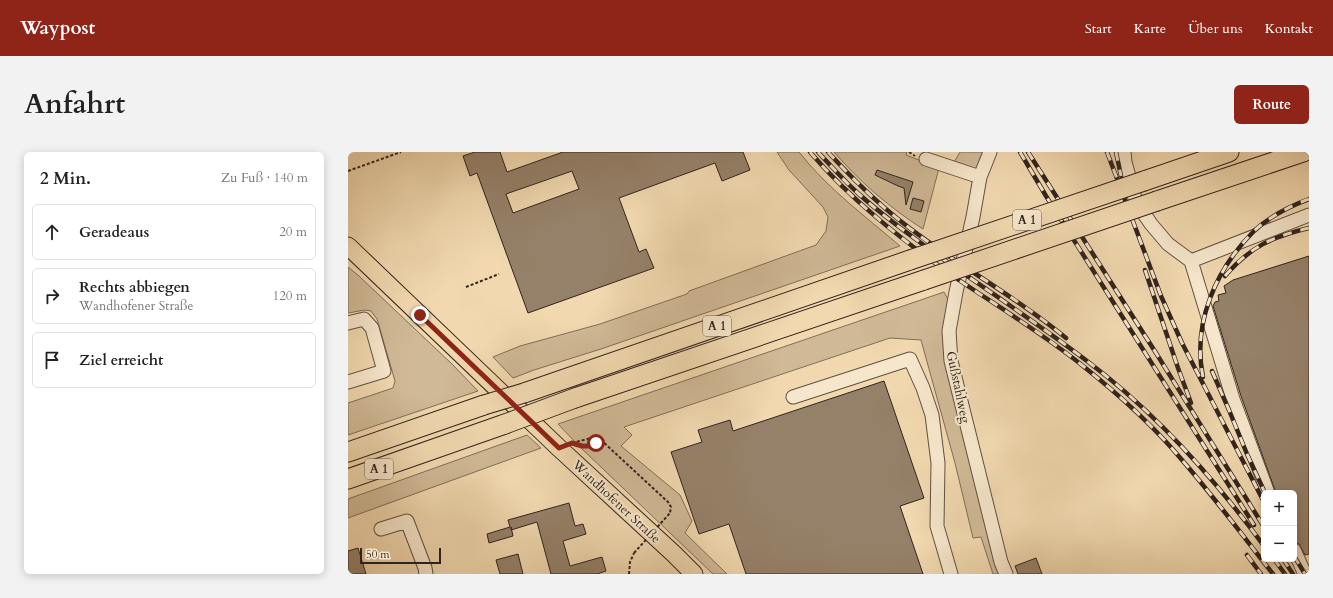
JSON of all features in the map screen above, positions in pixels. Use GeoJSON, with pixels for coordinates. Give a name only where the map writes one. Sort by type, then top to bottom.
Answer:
{"type":"FeatureCollection","features":[{"type":"Feature","properties":{"kind":"highway","name":"A 1"},"geometry":{"type":"LineString","coordinates":[[348,452],[1229,152]]}},
{"type":"Feature","properties":{"kind":"highway","name":"A 1"},"geometry":{"type":"LineString","coordinates":[[348,479],[575,398],[1303,152]]}},
{"type":"Feature","properties":{"kind":"main road","name":"Wandhofener Straße"},"geometry":{"type":"LineString","coordinates":[[348,246],[566,445],[694,574]]}},
{"type":"Feature","properties":{"kind":"street","name":"Gußstahlweg"},"geometry":{"type":"LineString","coordinates":[[990,152],[980,177],[949,331],[951,361],[1001,562],[1006,574]]}},
{"type":"Feature","properties":{"kind":"street"},"geometry":{"type":"LineString","coordinates":[[1124,152],[1125,162],[1136,202],[1151,224],[1168,244],[1191,261],[1233,398],[1267,490]]}},
{"type":"Feature","properties":{"kind":"street"},"geometry":{"type":"LineString","coordinates":[[926,159],[980,177]]}},
{"type":"Feature","properties":{"kind":"street"},"geometry":{"type":"LineString","coordinates":[[1191,261],[1309,216]]}},
{"type":"Feature","properties":{"kind":"street"},"geometry":{"type":"LineString","coordinates":[[348,323],[364,319],[372,328],[384,371],[348,382]]}},
{"type":"Feature","properties":{"kind":"street"},"geometry":{"type":"LineString","coordinates":[[794,398],[910,359],[923,388],[932,416],[938,463],[937,526],[951,574]]}},
{"type":"Feature","properties":{"kind":"street"},"geometry":{"type":"LineString","coordinates":[[381,529],[407,521],[426,574]]}},
{"type":"Feature","properties":{"kind":"street"},"geometry":{"type":"LineString","coordinates":[[1297,557],[1306,574]]}},
{"type":"Feature","properties":{"kind":"path"},"geometry":{"type":"LineString","coordinates":[[348,171],[401,152]]}},
{"type":"Feature","properties":{"kind":"path"},"geometry":{"type":"LineString","coordinates":[[466,287],[500,274]]}},
{"type":"Feature","properties":{"kind":"path"},"geometry":{"type":"LineString","coordinates":[[566,445],[595,437],[601,440],[668,502],[670,513],[634,553],[630,562],[629,574]]}},
{"type":"Feature","properties":{"kind":"path"},"geometry":{"type":"LineString","coordinates":[[566,445],[589,446],[601,440]]}},
{"type":"Feature","properties":{"kind":"shaded area"},"geometry":{"type":"Polygon","coordinates":[[[777,152],[799,152],[834,190],[900,246],[513,378],[493,357],[520,346],[600,324],[687,294],[689,291],[816,245],[826,231],[828,217],[823,207],[789,170],[777,152]]]}},
{"type":"Feature","properties":{"kind":"shaded area"},"geometry":{"type":"Polygon","coordinates":[[[834,152],[907,152],[906,155],[939,168],[923,229],[876,194],[854,174],[834,152]]]}},
{"type":"Feature","properties":{"kind":"shaded area"},"geometry":{"type":"Polygon","coordinates":[[[960,152],[984,152],[975,172],[953,164],[960,152]]]}},
{"type":"Feature","properties":{"kind":"shaded area"},"geometry":{"type":"Polygon","coordinates":[[[348,267],[452,364],[478,391],[348,435],[348,403],[393,388],[395,381],[377,319],[371,311],[365,310],[348,313],[348,267]]]}},
{"type":"Feature","properties":{"kind":"shaded area"},"geometry":{"type":"Polygon","coordinates":[[[944,292],[949,301],[944,339],[1000,574],[993,574],[981,537],[973,538],[955,463],[921,340],[890,338],[624,427],[632,435],[621,446],[680,495],[692,521],[685,533],[727,574],[713,574],[581,448],[558,424],[944,292]]]}},
{"type":"Feature","properties":{"kind":"shaded area"},"geometry":{"type":"Polygon","coordinates":[[[527,435],[541,448],[348,518],[348,499],[527,435]]]}},
{"type":"Feature","properties":{"kind":"building"},"geometry":{"type":"Polygon","coordinates":[[[475,152],[500,152],[507,172],[563,152],[743,152],[750,170],[722,181],[715,163],[619,198],[639,252],[646,249],[654,268],[528,313],[477,173],[470,176],[463,156],[475,152]],[[572,171],[506,194],[513,213],[579,189],[572,171]]]}},
{"type":"Feature","properties":{"kind":"building"},"geometry":{"type":"Polygon","coordinates":[[[877,170],[913,182],[906,205],[904,188],[875,175],[877,170]]]}},
{"type":"Feature","properties":{"kind":"building"},"geometry":{"type":"Polygon","coordinates":[[[913,198],[924,201],[921,212],[910,209],[913,198]]]}},
{"type":"Feature","properties":{"kind":"building"},"geometry":{"type":"Polygon","coordinates":[[[1309,256],[1309,554],[1305,555],[1299,544],[1297,543],[1297,490],[1275,490],[1241,396],[1213,306],[1215,302],[1219,301],[1218,295],[1226,293],[1224,286],[1233,280],[1309,256]]]}},
{"type":"Feature","properties":{"kind":"building"},"geometry":{"type":"Polygon","coordinates":[[[884,381],[924,498],[900,506],[923,574],[746,574],[729,524],[699,534],[671,452],[702,442],[698,430],[730,420],[733,431],[884,381]]]}},
{"type":"Feature","properties":{"kind":"building"},"geometry":{"type":"Polygon","coordinates":[[[569,503],[575,526],[583,524],[586,534],[563,541],[570,566],[602,557],[606,571],[597,574],[551,574],[537,522],[512,530],[513,536],[489,543],[487,534],[510,527],[508,520],[569,503]]]}},
{"type":"Feature","properties":{"kind":"building"},"geometry":{"type":"Polygon","coordinates":[[[358,548],[366,574],[348,574],[348,551],[358,548]]]}},
{"type":"Feature","properties":{"kind":"building"},"geometry":{"type":"Polygon","coordinates":[[[518,554],[523,574],[500,574],[496,560],[518,554]]]}},
{"type":"Feature","properties":{"kind":"building"},"geometry":{"type":"Polygon","coordinates":[[[1036,558],[1042,574],[1018,574],[1015,566],[1036,558]]]}},
{"type":"Feature","properties":{"kind":"railway"},"geometry":{"type":"LineString","coordinates":[[810,152],[860,203],[914,248],[1067,354],[1135,410],[1171,447],[1194,474],[1273,574]]}},
{"type":"Feature","properties":{"kind":"railway"},"geometry":{"type":"LineString","coordinates":[[818,152],[849,185],[885,216],[929,249],[1029,318],[1087,361],[1136,402],[1160,424],[1204,471],[1261,542]]}},
{"type":"Feature","properties":{"kind":"railway"},"geometry":{"type":"LineString","coordinates":[[828,152],[862,187],[918,235],[1025,307],[1066,338]]}},
{"type":"Feature","properties":{"kind":"railway"},"geometry":{"type":"LineString","coordinates":[[1020,152],[1046,196],[1254,525]]}},
{"type":"Feature","properties":{"kind":"railway"},"geometry":{"type":"LineString","coordinates":[[1028,152],[1156,353],[1263,526]]}},
{"type":"Feature","properties":{"kind":"railway"},"geometry":{"type":"LineString","coordinates":[[1107,152],[1161,296],[1182,343],[1261,496]]}},
{"type":"Feature","properties":{"kind":"railway"},"geometry":{"type":"LineString","coordinates":[[1116,152],[1121,176]]}},
{"type":"Feature","properties":{"kind":"railway"},"geometry":{"type":"LineString","coordinates":[[1203,377],[1200,357],[1204,317],[1210,298],[1228,262],[1240,246],[1266,221],[1280,212],[1309,199]]}},
{"type":"Feature","properties":{"kind":"railway"},"geometry":{"type":"LineString","coordinates":[[1225,276],[1244,257],[1263,244],[1284,235],[1309,228]]}},
{"type":"Feature","properties":{"kind":"railway"},"geometry":{"type":"LineString","coordinates":[[1145,270],[1191,403]]}},
{"type":"Feature","properties":{"kind":"railway"},"geometry":{"type":"LineString","coordinates":[[1212,371],[1264,490]]}},
{"type":"Feature","properties":{"kind":"railway"},"geometry":{"type":"LineString","coordinates":[[1247,555],[1261,574]]}},
{"type":"Feature","properties":{"kind":"railway"},"geometry":{"type":"LineString","coordinates":[[1297,561],[1305,574]]}},
{"type":"Feature","properties":{"kind":"railway"},"geometry":{"type":"LineString","coordinates":[[1276,562],[1285,574]]}},
{"type":"Feature","properties":{"kind":"railway"},"geometry":{"type":"LineString","coordinates":[[1285,562],[1293,574]]}},
{"type":"Feature","properties":{"kind":"route"},"geometry":{"type":"LineString","coordinates":[[420,315],[559,448],[572,443],[582,446],[589,446],[596,443]]}}]}
